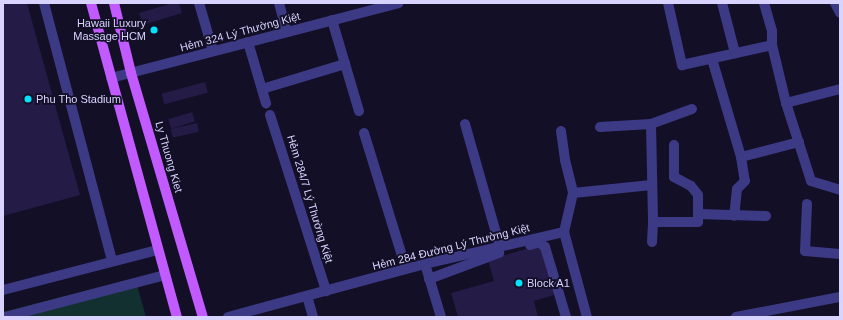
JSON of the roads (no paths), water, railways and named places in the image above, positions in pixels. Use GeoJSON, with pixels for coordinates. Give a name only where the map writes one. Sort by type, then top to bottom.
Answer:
{"type":"FeatureCollection","features":[{"type":"Feature","properties":{"kind":"main road"},"geometry":{"type":"LineString","coordinates":[[91,3],[177,317]]}},
{"type":"Feature","properties":{"kind":"main road","name":"Ly Thuong Kiet"},"geometry":{"type":"LineString","coordinates":[[114,3],[131,73],[203,317]]}},
{"type":"Feature","properties":{"kind":"street"},"geometry":{"type":"LineString","coordinates":[[44,3],[112,262]]}},
{"type":"Feature","properties":{"kind":"street"},"geometry":{"type":"LineString","coordinates":[[199,3],[212,51]]}},
{"type":"Feature","properties":{"kind":"street"},"geometry":{"type":"LineString","coordinates":[[279,3],[287,32]]}},
{"type":"Feature","properties":{"kind":"street","name":"Hẻm 324 Lý Thường Kiệt"},"geometry":{"type":"LineString","coordinates":[[111,78],[332,20],[360,8],[398,3]]}},
{"type":"Feature","properties":{"kind":"street"},"geometry":{"type":"LineString","coordinates":[[668,3],[682,65],[772,45]]}},
{"type":"Feature","properties":{"kind":"street"},"geometry":{"type":"LineString","coordinates":[[722,3],[735,53]]}},
{"type":"Feature","properties":{"kind":"street"},"geometry":{"type":"LineString","coordinates":[[764,3],[772,31],[772,45],[786,102],[811,181],[840,190]]}},
{"type":"Feature","properties":{"kind":"street"},"geometry":{"type":"LineString","coordinates":[[835,3],[840,13]]}},
{"type":"Feature","properties":{"kind":"street"},"geometry":{"type":"LineString","coordinates":[[332,20],[359,111]]}},
{"type":"Feature","properties":{"kind":"street"},"geometry":{"type":"LineString","coordinates":[[248,42],[266,102]]}},
{"type":"Feature","properties":{"kind":"street"},"geometry":{"type":"LineString","coordinates":[[712,58],[741,157],[745,181],[737,188],[734,216]]}},
{"type":"Feature","properties":{"kind":"street"},"geometry":{"type":"LineString","coordinates":[[262,89],[345,64]]}},
{"type":"Feature","properties":{"kind":"street"},"geometry":{"type":"LineString","coordinates":[[786,102],[840,89]]}},
{"type":"Feature","properties":{"kind":"street"},"geometry":{"type":"LineString","coordinates":[[600,127],[651,124],[692,109]]}},
{"type":"Feature","properties":{"kind":"street","name":"Hẻm 284/7 Lý Thường Kiệt"},"geometry":{"type":"LineString","coordinates":[[270,115],[326,291]]}},
{"type":"Feature","properties":{"kind":"street"},"geometry":{"type":"LineString","coordinates":[[465,124],[500,247]]}},
{"type":"Feature","properties":{"kind":"street"},"geometry":{"type":"LineString","coordinates":[[651,124],[652,242]]}},
{"type":"Feature","properties":{"kind":"street"},"geometry":{"type":"LineString","coordinates":[[561,131],[565,160],[573,193],[564,232],[587,317]]}},
{"type":"Feature","properties":{"kind":"street"},"geometry":{"type":"LineString","coordinates":[[364,133],[406,269]]}},
{"type":"Feature","properties":{"kind":"street"},"geometry":{"type":"LineString","coordinates":[[741,157],[799,142]]}},
{"type":"Feature","properties":{"kind":"street"},"geometry":{"type":"LineString","coordinates":[[652,222],[698,222],[698,195],[690,186],[674,177],[674,145]]}},
{"type":"Feature","properties":{"kind":"street"},"geometry":{"type":"LineString","coordinates":[[573,193],[652,185]]}},
{"type":"Feature","properties":{"kind":"street"},"geometry":{"type":"LineString","coordinates":[[807,204],[805,251],[840,254]]}},
{"type":"Feature","properties":{"kind":"street"},"geometry":{"type":"LineString","coordinates":[[698,214],[766,216]]}},
{"type":"Feature","properties":{"kind":"street","name":"Hẻm 284 Đường Lý Thường Kiệt"},"geometry":{"type":"LineString","coordinates":[[228,317],[425,264],[564,232]]}},
{"type":"Feature","properties":{"kind":"street"},"geometry":{"type":"LineString","coordinates":[[429,279],[496,254],[539,242],[545,247],[566,317]]}},
{"type":"Feature","properties":{"kind":"street"},"geometry":{"type":"LineString","coordinates":[[3,290],[158,250]]}},
{"type":"Feature","properties":{"kind":"street"},"geometry":{"type":"LineString","coordinates":[[425,264],[441,317]]}},
{"type":"Feature","properties":{"kind":"street"},"geometry":{"type":"LineString","coordinates":[[5,317],[165,275]]}},
{"type":"Feature","properties":{"kind":"street"},"geometry":{"type":"LineString","coordinates":[[307,296],[313,317]]}},
{"type":"Feature","properties":{"kind":"street"},"geometry":{"type":"LineString","coordinates":[[743,316],[840,297]]}},
{"type":"Feature","properties":{"kind":"place","name":"Hawaii Luxury Massage HCM"},"geometry":{"type":"Point","coordinates":[154,30]}},
{"type":"Feature","properties":{"kind":"place","name":"Phu Tho Stadium"},"geometry":{"type":"Point","coordinates":[28,99]}},
{"type":"Feature","properties":{"kind":"place","name":"Block A1"},"geometry":{"type":"Point","coordinates":[519,283]}}]}
